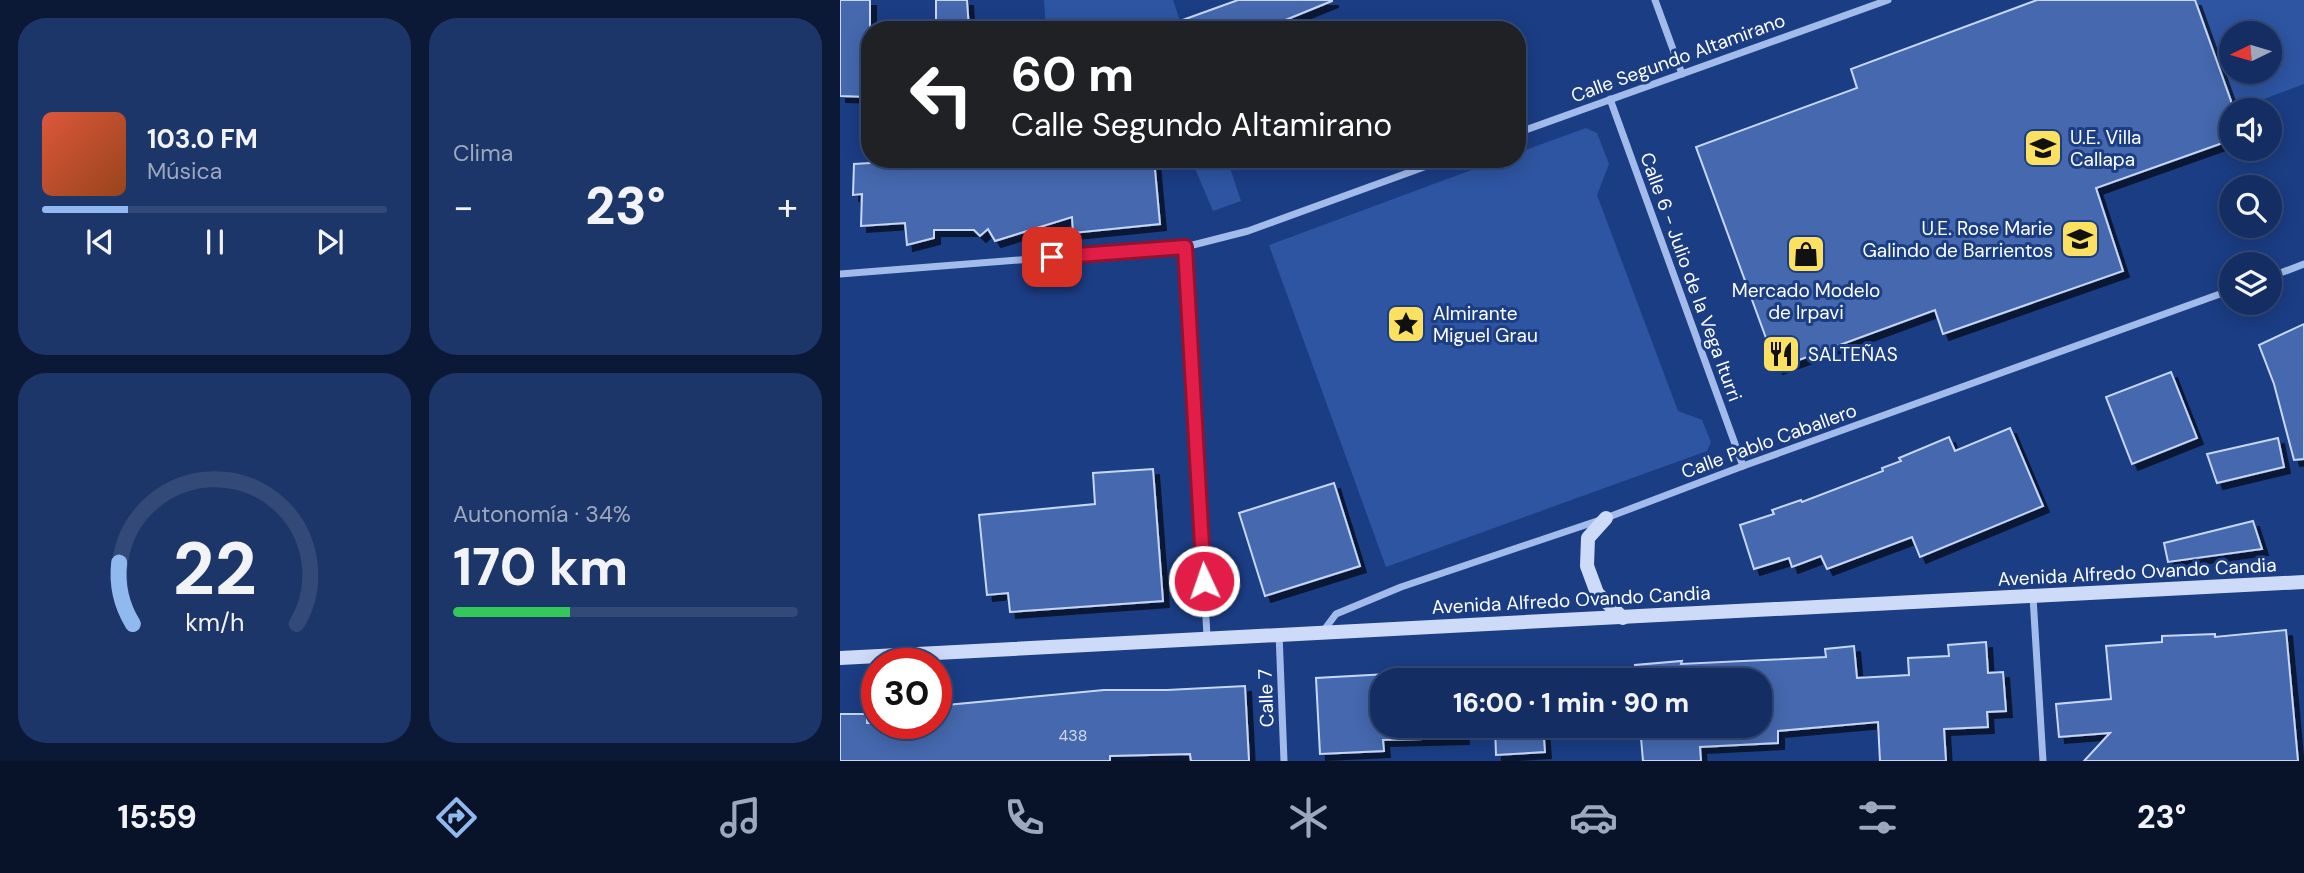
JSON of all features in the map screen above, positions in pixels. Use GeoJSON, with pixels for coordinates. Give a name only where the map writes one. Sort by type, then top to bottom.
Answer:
{"type":"FeatureCollection","features":[{"type":"Feature","properties":{"kind":"main road"},"geometry":{"type":"LineString","coordinates":[[1606,518],[1588,538],[1587,566],[1597,593],[1623,618]]}},
{"type":"Feature","properties":{"kind":"main road","name":"Avenida Alfredo Ovando Candia"},"geometry":{"type":"LineString","coordinates":[[840,658],[1207,636],[1623,618],[2304,582]]}},
{"type":"Feature","properties":{"kind":"street"},"geometry":{"type":"LineString","coordinates":[[1655,0],[1682,74]]}},
{"type":"Feature","properties":{"kind":"street","name":"Calle Segundo Altamirano"},"geometry":{"type":"LineString","coordinates":[[1526,130],[1888,0]]}},
{"type":"Feature","properties":{"kind":"street","name":"Calle 6 - Julio de la Vega Iturri"},"geometry":{"type":"LineString","coordinates":[[1609,99],[1743,466]]}},
{"type":"Feature","properties":{"kind":"street"},"geometry":{"type":"LineString","coordinates":[[840,274],[1185,247],[1248,231],[1421,168]]}},
{"type":"Feature","properties":{"kind":"street"},"geometry":{"type":"LineString","coordinates":[[1185,247],[1207,636]]}},
{"type":"Feature","properties":{"kind":"street"},"geometry":{"type":"LineString","coordinates":[[2282,272],[2304,264]]}},
{"type":"Feature","properties":{"kind":"street","name":"Calle Pablo Caballero"},"geometry":{"type":"LineString","coordinates":[[1324,630],[1336,614],[1401,587],[1606,518],[2219,294]]}},
{"type":"Feature","properties":{"kind":"street"},"geometry":{"type":"LineString","coordinates":[[2033,597],[2043,761]]}},
{"type":"Feature","properties":{"kind":"street","name":"Calle 7"},"geometry":{"type":"LineString","coordinates":[[1279,633],[1284,761]]}},
{"type":"Feature","properties":{"kind":"shaded area"},"geometry":{"type":"Polygon","coordinates":[[[1044,0],[1173,0],[1180,21],[1045,21],[1044,0]]]}},
{"type":"Feature","properties":{"kind":"shaded area"},"geometry":{"type":"Polygon","coordinates":[[[2195,0],[2304,0],[2304,84],[2267,98],[2231,98],[2226,84],[2282,84],[2282,21],[2219,21],[2219,66],[2195,0]]]}},
{"type":"Feature","properties":{"kind":"shaded area"},"geometry":{"type":"Polygon","coordinates":[[[1586,128],[1597,133],[1609,164],[1597,195],[1678,411],[1702,420],[1711,442],[1707,451],[1386,567],[1269,245],[1477,168],[1526,168],[1526,150],[1586,128]]]}},
{"type":"Feature","properties":{"kind":"shaded area"},"geometry":{"type":"Polygon","coordinates":[[[1195,168],[1230,168],[1241,201],[1213,211],[1195,168]]]}},
{"type":"Feature","properties":{"kind":"building"},"geometry":{"type":"Polygon","coordinates":[[[840,0],[870,0],[870,21],[861,21],[861,97],[840,96],[840,0]]]}},
{"type":"Feature","properties":{"kind":"building"},"geometry":{"type":"Polygon","coordinates":[[[936,0],[967,0],[968,21],[936,21],[936,0]]]}},
{"type":"Feature","properties":{"kind":"building"},"geometry":{"type":"Polygon","coordinates":[[[1238,0],[1332,0],[1283,21],[1180,21],[1238,0]]]}},
{"type":"Feature","properties":{"kind":"building"},"geometry":{"type":"Polygon","coordinates":[[[2037,0],[2195,0],[2219,67],[2219,84],[2225,84],[2230,98],[2219,98],[2219,144],[2096,188],[2123,271],[1943,334],[1935,310],[1777,368],[1696,147],[1857,88],[1851,69],[2037,0]]]}},
{"type":"Feature","properties":{"kind":"building"},"geometry":{"type":"Polygon","coordinates":[[[854,164],[861,164],[861,168],[1155,168],[1160,224],[1073,233],[1072,217],[995,241],[988,229],[980,236],[974,230],[934,230],[934,238],[907,245],[905,223],[861,226],[862,194],[853,195],[854,164]]]}},
{"type":"Feature","properties":{"kind":"building"},"geometry":{"type":"Polygon","coordinates":[[[2304,324],[2304,459],[2294,460],[2274,384],[2259,345],[2304,324]]]}},
{"type":"Feature","properties":{"kind":"building"},"geometry":{"type":"Polygon","coordinates":[[[2171,372],[2197,438],[2132,464],[2106,397],[2171,372]]]}},
{"type":"Feature","properties":{"kind":"building"},"geometry":{"type":"Polygon","coordinates":[[[2010,428],[2043,506],[1920,557],[1912,537],[1827,569],[1821,556],[1792,567],[1789,558],[1754,569],[1740,525],[1774,514],[1772,510],[1801,500],[1802,502],[1883,471],[1882,468],[1901,461],[1899,458],[1949,437],[1955,451],[2010,428]]]}},
{"type":"Feature","properties":{"kind":"building"},"geometry":{"type":"Polygon","coordinates":[[[2278,438],[2284,467],[2217,483],[2207,454],[2278,438]]]}},
{"type":"Feature","properties":{"kind":"building"},"geometry":{"type":"Polygon","coordinates":[[[1153,469],[1163,601],[1010,612],[1008,593],[987,595],[979,515],[1095,504],[1093,473],[1153,469]]]}},
{"type":"Feature","properties":{"kind":"building"},"geometry":{"type":"Polygon","coordinates":[[[1334,483],[1360,566],[1265,596],[1239,513],[1334,483]]]}},
{"type":"Feature","properties":{"kind":"building"},"geometry":{"type":"Polygon","coordinates":[[[2253,521],[2262,549],[2168,562],[2164,543],[2253,521]]]}},
{"type":"Feature","properties":{"kind":"building"},"geometry":{"type":"Polygon","coordinates":[[[2286,630],[2298,761],[2084,761],[2110,733],[2059,737],[2056,704],[2111,699],[2106,646],[2162,642],[2162,636],[2215,634],[2215,637],[2286,630]]]}},
{"type":"Feature","properties":{"kind":"building"},"geometry":{"type":"Polygon","coordinates":[[[1986,642],[1988,673],[2003,672],[2006,711],[1987,712],[1988,727],[1944,729],[1946,761],[1880,761],[1878,722],[1778,731],[1778,743],[1700,747],[1701,761],[1643,761],[1641,738],[1772,738],[1772,668],[1635,668],[1635,665],[1826,657],[1825,649],[1854,646],[1857,678],[1909,675],[1908,658],[1949,656],[1948,645],[1986,642]]]}},
{"type":"Feature","properties":{"kind":"building"},"geometry":{"type":"Polygon","coordinates":[[[1370,675],[1370,738],[1463,738],[1383,740],[1384,751],[1320,754],[1316,678],[1370,675]]]}},
{"type":"Feature","properties":{"kind":"building"},"geometry":{"type":"Polygon","coordinates":[[[1245,686],[1249,761],[1191,761],[1190,754],[1110,756],[1110,761],[840,761],[840,714],[861,714],[861,739],[952,739],[952,704],[1104,690],[1245,686]]]}},
{"type":"Feature","properties":{"kind":"building"},"geometry":{"type":"Polygon","coordinates":[[[1495,738],[1544,738],[1545,752],[1496,755],[1495,738]]]}},
{"type":"Feature","properties":{"kind":"place","name":"U.E. Villa Callapa"},"geometry":{"type":"Point","coordinates":[2043,148]}},
{"type":"Feature","properties":{"kind":"place","name":"U.E. Rose Marie Galindo de Barrientos"},"geometry":{"type":"Point","coordinates":[2080,239]}},
{"type":"Feature","properties":{"kind":"place","name":"Mercado Modelo de Irpavi"},"geometry":{"type":"Point","coordinates":[1806,254]}},
{"type":"Feature","properties":{"kind":"place","name":"Almirante Miguel Grau"},"geometry":{"type":"Point","coordinates":[1406,324]}},
{"type":"Feature","properties":{"kind":"place","name":"SALTEÑAS"},"geometry":{"type":"Point","coordinates":[1781,354]}},
{"type":"Feature","properties":{"kind":"route"},"geometry":{"type":"LineString","coordinates":[[1052,257],[1185,247],[1204,581]]}}]}
